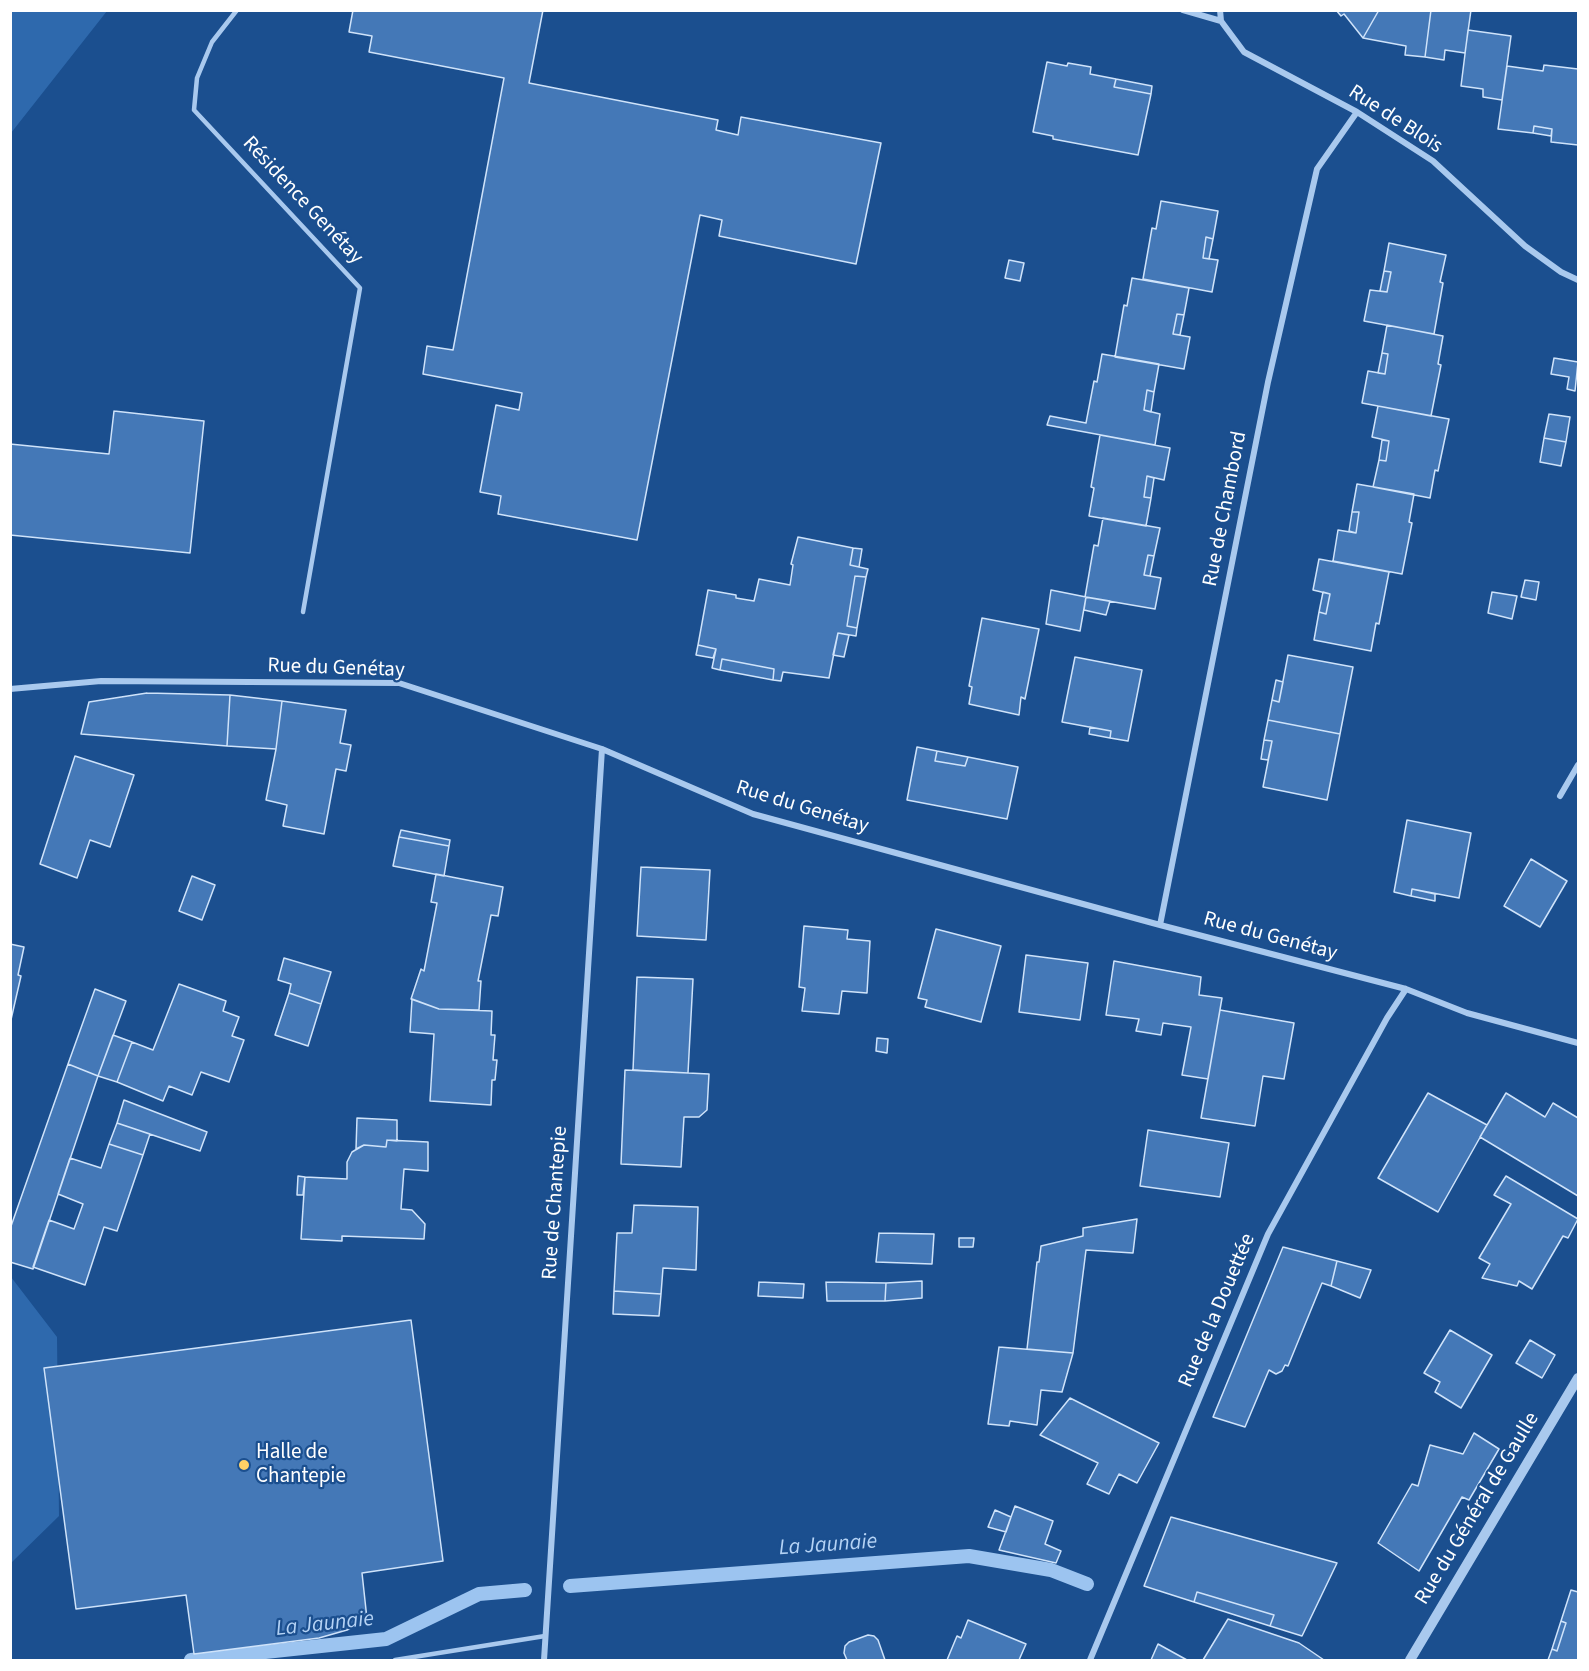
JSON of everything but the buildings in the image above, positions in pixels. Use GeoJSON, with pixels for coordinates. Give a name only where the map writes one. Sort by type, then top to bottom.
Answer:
{"type":"FeatureCollection","features":[{"type":"Feature","properties":{"kind":"street"},"geometry":{"type":"LineString","coordinates":[[1183,10],[1221,21],[1220,10]]}},
{"type":"Feature","properties":{"kind":"street","name":"Rue de Blois"},"geometry":{"type":"LineString","coordinates":[[1221,21],[1244,52],[1357,112],[1433,161],[1525,246],[1561,272],[1578,280]]}},
{"type":"Feature","properties":{"kind":"street","name":"Rue de Chambord"},"geometry":{"type":"LineString","coordinates":[[1160,925],[1268,382],[1317,169],[1357,112]]}},
{"type":"Feature","properties":{"kind":"street","name":"Rue du Genétay"},"geometry":{"type":"LineString","coordinates":[[10,689],[101,681],[399,683],[602,748],[753,814],[1160,925],[1406,989],[1467,1013],[1578,1043]]}},
{"type":"Feature","properties":{"kind":"street","name":"Rue de Chantepie"},"geometry":{"type":"LineString","coordinates":[[544,1660],[602,748]]}},
{"type":"Feature","properties":{"kind":"street"},"geometry":{"type":"LineString","coordinates":[[1560,796],[1578,765]]}},
{"type":"Feature","properties":{"kind":"street","name":"Rue de la Douettée"},"geometry":{"type":"LineString","coordinates":[[1090,1660],[1268,1234],[1387,1018],[1406,989]]}},
{"type":"Feature","properties":{"kind":"street","name":"Rue du Général de Gaulle"},"geometry":{"type":"LineString","coordinates":[[1410,1660],[1578,1378]]}},
{"type":"Feature","properties":{"kind":"lane","name":"Résidence Genétay"},"geometry":{"type":"LineString","coordinates":[[237,10],[212,42],[208,51],[197,78],[194,110],[360,288],[303,612]]}},
{"type":"Feature","properties":{"kind":"lane"},"geometry":{"type":"LineString","coordinates":[[395,1660],[545,1636]]}},
{"type":"Feature","properties":{"kind":"shaded area"},"geometry":{"type":"Polygon","coordinates":[[[10,11],[107,11],[11,133],[10,11]]]}},
{"type":"Feature","properties":{"kind":"shaded area"},"geometry":{"type":"Polygon","coordinates":[[[11,1277],[57,1337],[59,1516],[11,1563],[11,1277]]]}},
{"type":"Feature","properties":{"kind":"waterway","name":"La Jaunaie"},"geometry":{"type":"LineString","coordinates":[[570,1586],[969,1556],[1051,1570],[1087,1584]]}},
{"type":"Feature","properties":{"kind":"waterway","name":"La Jaunaie"},"geometry":{"type":"LineString","coordinates":[[191,1660],[386,1639],[479,1594],[525,1590]]}},
{"type":"Feature","properties":{"kind":"place","name":"Halle de Chantepie"},"geometry":{"type":"Point","coordinates":[244,1465]}}]}
